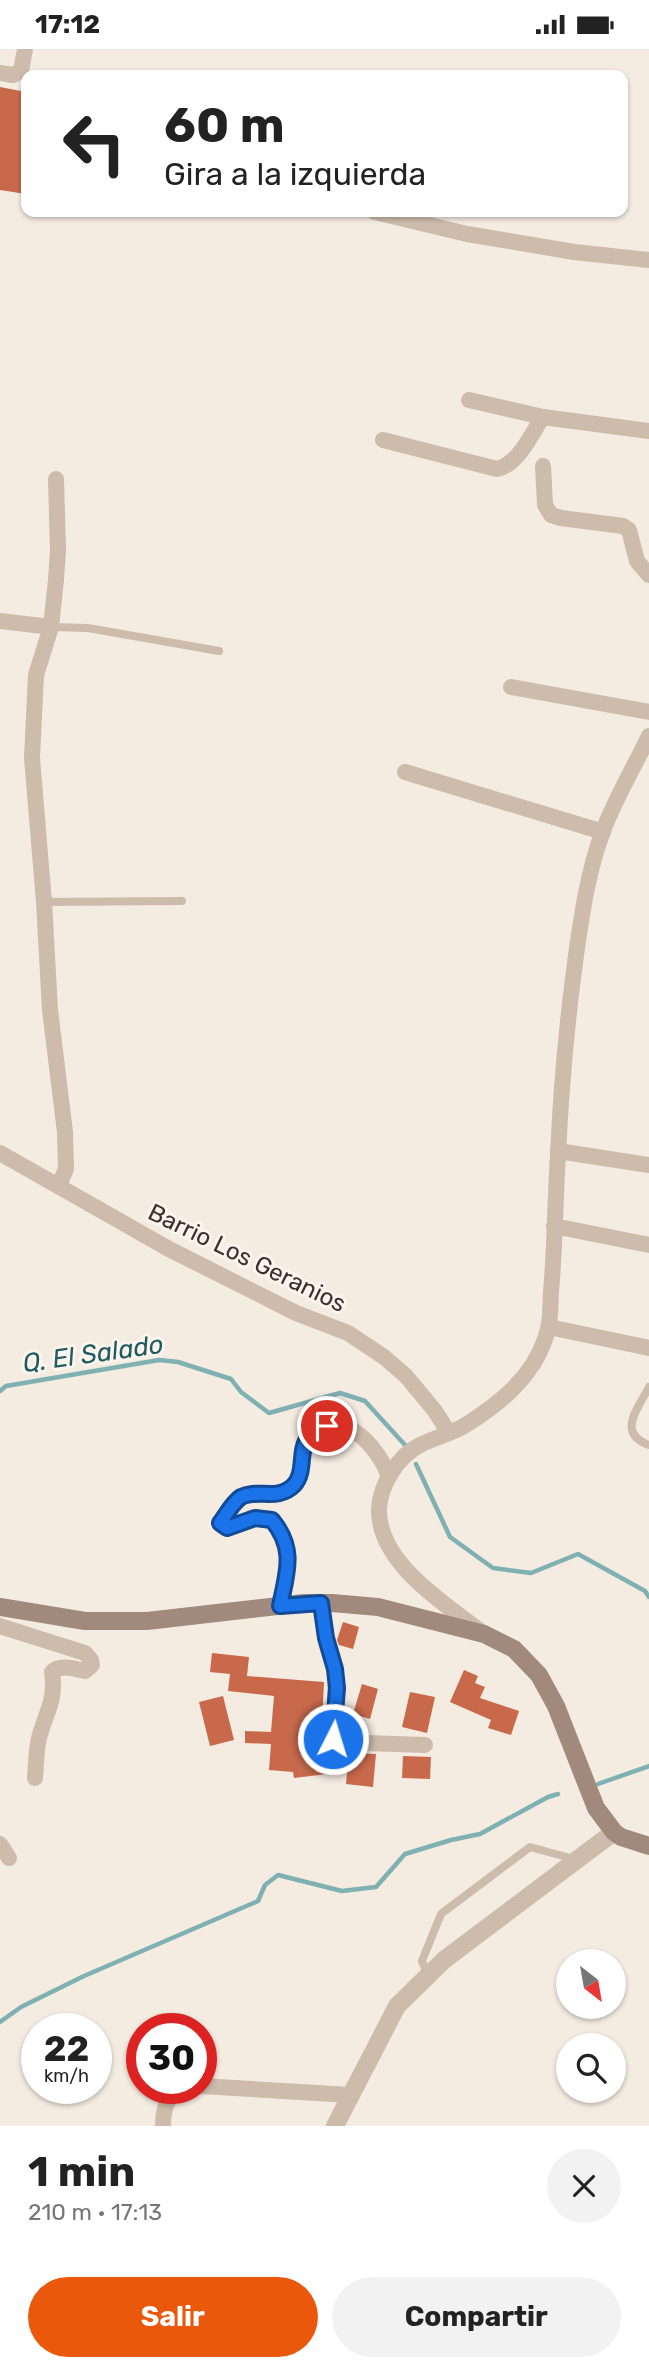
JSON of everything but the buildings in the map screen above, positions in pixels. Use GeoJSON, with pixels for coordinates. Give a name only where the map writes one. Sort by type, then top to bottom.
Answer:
{"type":"FeatureCollection","features":[{"type":"Feature","properties":{"kind":"main road"},"geometry":{"type":"LineString","coordinates":[[0,1607],[85,1621],[146,1621],[321,1603],[378,1607],[484,1634],[514,1649],[539,1675],[556,1706],[596,1808],[614,1832],[649,1846]]}},
{"type":"Feature","properties":{"kind":"street"},"geometry":{"type":"LineString","coordinates":[[21,70],[25,49]]}},
{"type":"Feature","properties":{"kind":"street"},"geometry":{"type":"LineString","coordinates":[[0,73],[13,75],[21,71]]}},
{"type":"Feature","properties":{"kind":"street"},"geometry":{"type":"LineString","coordinates":[[396,217],[467,234],[574,252],[649,260]]}},
{"type":"Feature","properties":{"kind":"street"},"geometry":{"type":"LineString","coordinates":[[469,400],[543,417],[649,431]]}},
{"type":"Feature","properties":{"kind":"street"},"geometry":{"type":"LineString","coordinates":[[383,440],[497,469],[512,461],[543,417]]}},
{"type":"Feature","properties":{"kind":"street"},"geometry":{"type":"LineString","coordinates":[[542,466],[545,505],[551,515],[623,526],[629,530],[637,561],[649,575]]}},
{"type":"Feature","properties":{"kind":"street"},"geometry":{"type":"LineString","coordinates":[[56,479],[58,550],[51,627],[36,675],[32,758],[50,1010],[65,1132],[66,1169],[59,1185]]}},
{"type":"Feature","properties":{"kind":"street"},"geometry":{"type":"LineString","coordinates":[[0,621],[51,627]]}},
{"type":"Feature","properties":{"kind":"street"},"geometry":{"type":"LineString","coordinates":[[511,687],[649,712]]}},
{"type":"Feature","properties":{"kind":"street"},"geometry":{"type":"LineString","coordinates":[[484,1634],[405,1570],[393,1554],[379,1521],[379,1506],[382,1490],[402,1459],[418,1446],[449,1433],[481,1414],[519,1383],[542,1349],[550,1327],[558,1151],[569,1004],[584,896],[603,832],[649,736]]}},
{"type":"Feature","properties":{"kind":"street"},"geometry":{"type":"LineString","coordinates":[[405,772],[603,832]]}},
{"type":"Feature","properties":{"kind":"street"},"geometry":{"type":"LineString","coordinates":[[558,1151],[649,1165]]}},
{"type":"Feature","properties":{"kind":"street","name":"Barrio Los Geranios"},"geometry":{"type":"LineString","coordinates":[[0,1153],[169,1249],[296,1313],[348,1333],[384,1357],[406,1376],[449,1433]]}},
{"type":"Feature","properties":{"kind":"street"},"geometry":{"type":"LineString","coordinates":[[554,1226],[649,1245]]}},
{"type":"Feature","properties":{"kind":"street"},"geometry":{"type":"LineString","coordinates":[[550,1327],[649,1348]]}},
{"type":"Feature","properties":{"kind":"street"},"geometry":{"type":"LineString","coordinates":[[280,1606],[289,1551],[279,1528],[272,1520],[255,1518],[227,1528],[220,1523],[229,1511],[240,1498],[250,1495],[272,1496],[296,1483],[302,1468],[303,1447],[310,1436],[327,1426],[349,1428],[366,1440],[383,1461],[389,1476]]}},
{"type":"Feature","properties":{"kind":"street"},"geometry":{"type":"LineString","coordinates":[[321,1603],[326,1638],[336,1676],[334,1742],[425,1745]]}},
{"type":"Feature","properties":{"kind":"street"},"geometry":{"type":"LineString","coordinates":[[0,1626],[85,1653],[91,1660],[92,1665],[85,1671],[65,1667],[51,1672],[51,1710],[42,1727],[35,1777]]}},
{"type":"Feature","properties":{"kind":"street"},"geometry":{"type":"LineString","coordinates":[[335,2126],[397,2006],[444,1960],[614,1832]]}},
{"type":"Feature","properties":{"kind":"street"},"geometry":{"type":"LineString","coordinates":[[217,2087],[350,2095]]}},
{"type":"Feature","properties":{"kind":"street"},"geometry":{"type":"LineString","coordinates":[[163,2126],[165,2104]]}},
{"type":"Feature","properties":{"kind":"lane"},"geometry":{"type":"LineString","coordinates":[[51,627],[88,628],[219,651]]}},
{"type":"Feature","properties":{"kind":"lane"},"geometry":{"type":"LineString","coordinates":[[44,902],[182,901]]}},
{"type":"Feature","properties":{"kind":"lane"},"geometry":{"type":"LineString","coordinates":[[649,1387],[631,1424],[632,1433],[638,1441],[649,1445]]}},
{"type":"Feature","properties":{"kind":"lane"},"geometry":{"type":"LineString","coordinates":[[428,1976],[422,1961],[441,1914],[530,1847],[576,1860]]}},
{"type":"Feature","properties":{"kind":"waterway","name":"Q. El Salado"},"geometry":{"type":"LineString","coordinates":[[0,1391],[6,1386],[159,1360],[178,1362],[231,1379],[241,1392],[269,1413],[340,1393],[365,1401],[405,1445]]}},
{"type":"Feature","properties":{"kind":"waterway"},"geometry":{"type":"LineString","coordinates":[[416,1464],[450,1537],[493,1568],[531,1573],[578,1554],[645,1591],[649,1597]]}},
{"type":"Feature","properties":{"kind":"waterway"},"geometry":{"type":"LineString","coordinates":[[598,1784],[649,1766]]}},
{"type":"Feature","properties":{"kind":"waterway"},"geometry":{"type":"LineString","coordinates":[[0,2022],[21,2007],[84,1976],[258,1901],[265,1885],[278,1875],[342,1891],[376,1887],[405,1854],[480,1834],[558,1794]]}},
{"type":"Feature","properties":{"kind":"route"},"geometry":{"type":"LineString","coordinates":[[327,1426],[310,1436],[303,1447],[302,1468],[296,1483],[272,1496],[250,1495],[240,1498],[220,1523],[227,1528],[255,1518],[272,1520],[279,1528],[289,1551],[280,1606],[321,1603],[328,1650],[336,1676],[333,1739]]}}]}
